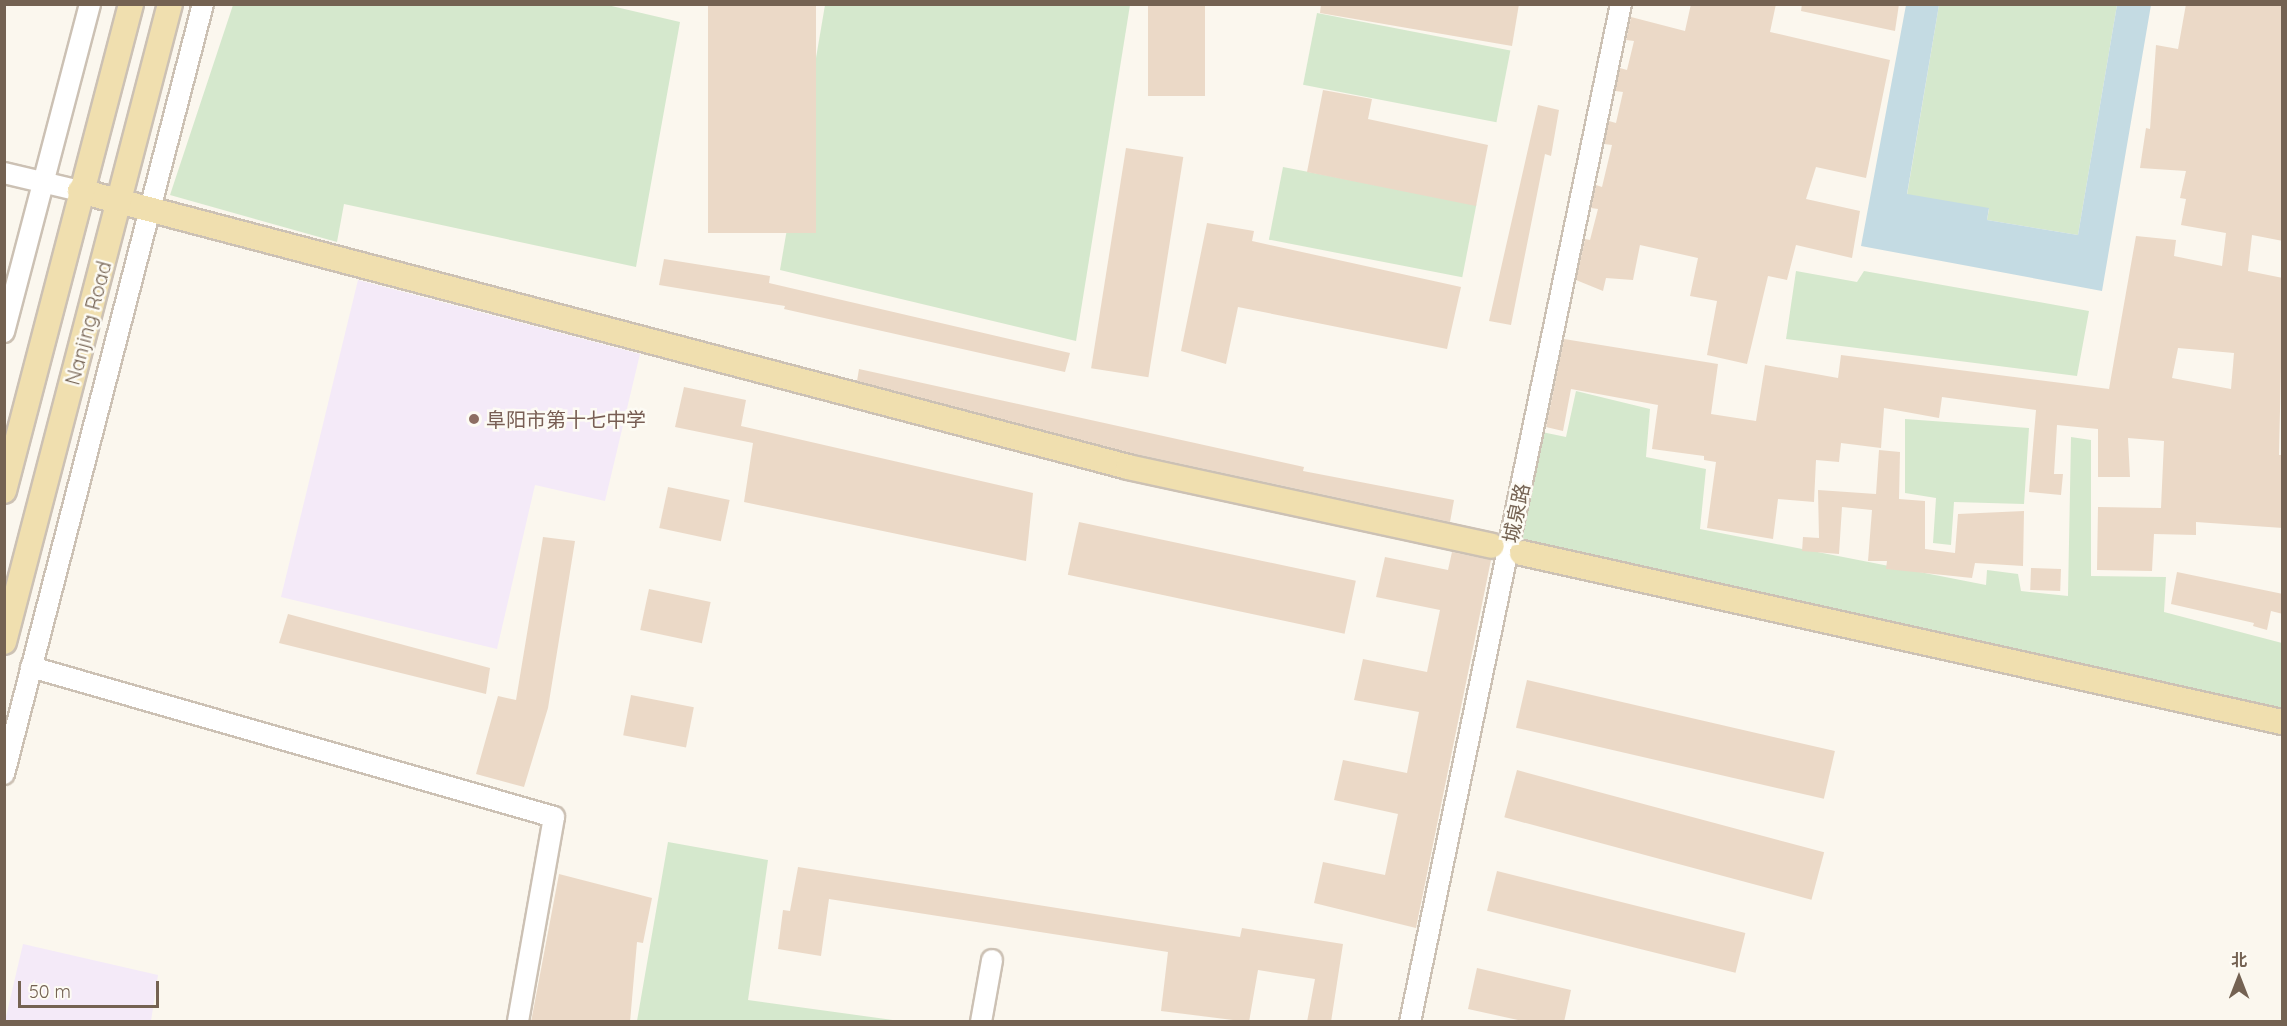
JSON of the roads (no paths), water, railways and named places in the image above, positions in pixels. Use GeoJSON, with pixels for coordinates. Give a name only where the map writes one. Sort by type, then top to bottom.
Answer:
{"type":"FeatureCollection","features":[{"type":"Feature","properties":{"kind":"main road","name":"Nanjing Road"},"geometry":{"type":"LineString","coordinates":[[4,491],[80,191],[131,4]]}},
{"type":"Feature","properties":{"kind":"main road","name":"Nanjing Road"},"geometry":{"type":"LineString","coordinates":[[4,642],[170,4]]}},
{"type":"Feature","properties":{"kind":"main road"},"geometry":{"type":"LineString","coordinates":[[80,191],[1128,467],[1492,546]]}},
{"type":"Feature","properties":{"kind":"main road"},"geometry":{"type":"LineString","coordinates":[[1522,553],[2283,722]]}},
{"type":"Feature","properties":{"kind":"street"},"geometry":{"type":"LineString","coordinates":[[4,332],[90,4]]}},
{"type":"Feature","properties":{"kind":"street"},"geometry":{"type":"LineString","coordinates":[[4,774],[202,4]]}},
{"type":"Feature","properties":{"kind":"street","name":"城泉路"},"geometry":{"type":"LineString","coordinates":[[1410,1022],[1621,4]]}},
{"type":"Feature","properties":{"kind":"street"},"geometry":{"type":"LineString","coordinates":[[4,173],[80,191]]}},
{"type":"Feature","properties":{"kind":"street"},"geometry":{"type":"LineString","coordinates":[[31,667],[554,817],[518,1022]]}},
{"type":"Feature","properties":{"kind":"street"},"geometry":{"type":"LineString","coordinates":[[981,1022],[992,960]]}},
{"type":"Feature","properties":{"kind":"water"},"geometry":{"type":"Polygon","coordinates":[[[1906,5],[1939,5],[1907,194],[1989,208],[1987,220],[2078,235],[2117,5],[2151,5],[2102,291],[1861,246],[1906,5]]]}},
{"type":"Feature","properties":{"kind":"place","name":"阜阳市第十七中学"},"geometry":{"type":"Point","coordinates":[474,419]}}]}
